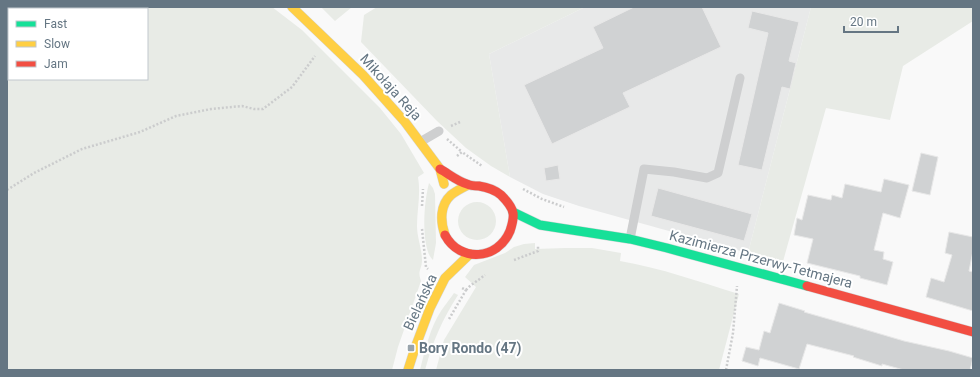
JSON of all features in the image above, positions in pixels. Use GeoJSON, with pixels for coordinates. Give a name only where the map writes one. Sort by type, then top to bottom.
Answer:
{"type":"FeatureCollection","features":[{"type":"Feature","properties":{"kind":"street","name":"Mikołaja Reja"},"geometry":{"type":"LineString","coordinates":[[292,7],[327,39],[377,89],[405,122],[440,169],[448,199]]}},
{"type":"Feature","properties":{"kind":"street"},"geometry":{"type":"LineString","coordinates":[[440,169],[468,185],[493,189],[502,196],[513,212],[540,225]]}},
{"type":"Feature","properties":{"kind":"street"},"geometry":{"type":"LineString","coordinates":[[468,185],[448,199],[443,211],[442,220],[449,247],[470,254],[478,255],[487,253],[495,250],[517,232],[540,225]]}},
{"type":"Feature","properties":{"kind":"street"},"geometry":{"type":"LineString","coordinates":[[513,212],[512,223],[517,232]]}},
{"type":"Feature","properties":{"kind":"street","name":"Kazimierza Przerwy-Tetmajera"},"geometry":{"type":"LineString","coordinates":[[540,225],[630,239],[667,248],[973,332]]}},
{"type":"Feature","properties":{"kind":"street","name":"Bielańska"},"geometry":{"type":"LineString","coordinates":[[408,370],[430,308],[445,278],[470,254]]}},
{"type":"Feature","properties":{"kind":"street"},"geometry":{"type":"LineString","coordinates":[[445,278],[447,264]]}},
{"type":"Feature","properties":{"kind":"lane"},"geometry":{"type":"LineString","coordinates":[[630,239],[644,169],[674,172],[707,178],[718,173],[740,78]]}},
{"type":"Feature","properties":{"kind":"lane"},"geometry":{"type":"LineString","coordinates":[[420,142],[440,131]]}},
{"type":"Feature","properties":{"kind":"path"},"geometry":{"type":"LineString","coordinates":[[7,190],[34,173],[82,149],[140,132],[176,116],[211,109],[242,106],[254,110],[263,109],[292,87],[327,39]]}},
{"type":"Feature","properties":{"kind":"path"},"geometry":{"type":"LineString","coordinates":[[726,370],[733,333],[739,268]]}},
{"type":"Feature","properties":{"kind":"shaded area"},"geometry":{"type":"Polygon","coordinates":[[[7,7],[272,7],[302,30],[380,108],[401,134],[424,173],[418,177],[419,196],[417,226],[422,256],[419,274],[421,281],[398,347],[392,370],[7,370],[7,7]]]}},
{"type":"Feature","properties":{"kind":"shaded area"},"geometry":{"type":"Polygon","coordinates":[[[321,7],[352,7],[335,21],[321,7]]]}},
{"type":"Feature","properties":{"kind":"shaded area"},"geometry":{"type":"Polygon","coordinates":[[[377,7],[585,7],[489,54],[510,177],[491,166],[466,148],[437,121],[361,42],[364,15],[377,7]]]}},
{"type":"Feature","properties":{"kind":"shaded area"},"geometry":{"type":"Polygon","coordinates":[[[585,7],[811,7],[748,253],[579,206],[543,194],[510,177],[489,54],[585,7]]]}},
{"type":"Feature","properties":{"kind":"shaded area"},"geometry":{"type":"Polygon","coordinates":[[[811,7],[973,7],[973,21],[903,66],[890,120],[826,108],[782,265],[748,253],[811,7]]]}},
{"type":"Feature","properties":{"kind":"shaded area"},"geometry":{"type":"Polygon","coordinates":[[[429,183],[435,194],[436,243],[433,260],[426,245],[424,227],[429,183]]]}},
{"type":"Feature","properties":{"kind":"shaded area"},"geometry":{"type":"Polygon","coordinates":[[[473,202],[481,202],[491,207],[495,214],[495,228],[491,235],[481,240],[473,240],[463,235],[461,232],[458,225],[458,217],[463,207],[466,205],[473,202]]]}},
{"type":"Feature","properties":{"kind":"shaded area"},"geometry":{"type":"Polygon","coordinates":[[[535,243],[535,249],[592,248],[621,253],[620,261],[665,271],[739,294],[719,370],[436,370],[444,340],[476,287],[465,277],[474,265],[505,253],[514,247],[535,243]]]}},
{"type":"Feature","properties":{"kind":"shaded area"},"geometry":{"type":"Polygon","coordinates":[[[454,293],[458,295],[438,331],[425,370],[420,370],[428,339],[437,318],[454,293]]]}},
{"type":"Feature","properties":{"kind":"building"},"geometry":{"type":"Polygon","coordinates":[[[634,7],[702,7],[721,47],[623,93],[630,107],[552,144],[524,85],[603,48],[593,27],[634,7]]]}},
{"type":"Feature","properties":{"kind":"building"},"geometry":{"type":"Polygon","coordinates":[[[752,11],[799,22],[789,61],[796,63],[790,89],[782,87],[762,170],[738,165],[768,33],[748,28],[752,11]]]}},
{"type":"Feature","properties":{"kind":"building"},"geometry":{"type":"Polygon","coordinates":[[[921,153],[938,157],[930,195],[912,191],[921,153]]]}},
{"type":"Feature","properties":{"kind":"building"},"geometry":{"type":"Polygon","coordinates":[[[558,165],[560,179],[546,181],[544,168],[558,165]]]}},
{"type":"Feature","properties":{"kind":"building"},"geometry":{"type":"Polygon","coordinates":[[[884,179],[909,185],[900,218],[883,213],[874,250],[884,252],[883,259],[893,262],[887,285],[860,278],[860,276],[807,263],[813,239],[794,235],[797,218],[802,220],[808,195],[831,200],[832,195],[842,198],[845,184],[881,192],[884,179]]]}},
{"type":"Feature","properties":{"kind":"building"},"geometry":{"type":"Polygon","coordinates":[[[658,188],[752,214],[744,241],[651,216],[658,188]]]}},
{"type":"Feature","properties":{"kind":"building"},"geometry":{"type":"Polygon","coordinates":[[[949,232],[973,237],[973,251],[969,271],[973,272],[973,311],[926,297],[931,278],[944,282],[952,255],[945,253],[949,232]]]}},
{"type":"Feature","properties":{"kind":"building"},"geometry":{"type":"Polygon","coordinates":[[[779,303],[805,311],[804,312],[904,341],[973,358],[970,370],[904,370],[882,364],[882,366],[853,357],[854,356],[807,344],[799,369],[760,358],[758,366],[742,361],[746,347],[759,350],[764,331],[770,333],[779,303]]]}},
{"type":"Feature","properties":{"kind":"traffic: fast"},"geometry":{"type":"LineString","coordinates":[[513,212],[540,225],[630,239],[807,286]]}},
{"type":"Feature","properties":{"kind":"traffic: slow"},"geometry":{"type":"LineString","coordinates":[[292,7],[363,75],[405,122],[440,169],[444,184]]}},
{"type":"Feature","properties":{"kind":"traffic: slow"},"geometry":{"type":"LineString","coordinates":[[445,235],[442,224],[442,214],[447,199],[468,185]]}},
{"type":"Feature","properties":{"kind":"traffic: slow"},"geometry":{"type":"LineString","coordinates":[[408,370],[430,308],[445,278],[470,254]]}},
{"type":"Feature","properties":{"kind":"traffic: jam"},"geometry":{"type":"LineString","coordinates":[[440,169],[463,183],[471,186],[487,188],[499,193],[510,206],[513,215],[513,222],[510,231],[504,241],[497,248],[488,252],[469,254],[452,244],[445,235]]}},
{"type":"Feature","properties":{"kind":"traffic: jam"},"geometry":{"type":"LineString","coordinates":[[807,286],[973,332]]}},
{"type":"Feature","properties":{"kind":"place","name":"Bory Rondo (47)"},"geometry":{"type":"Point","coordinates":[411,348]}}]}
